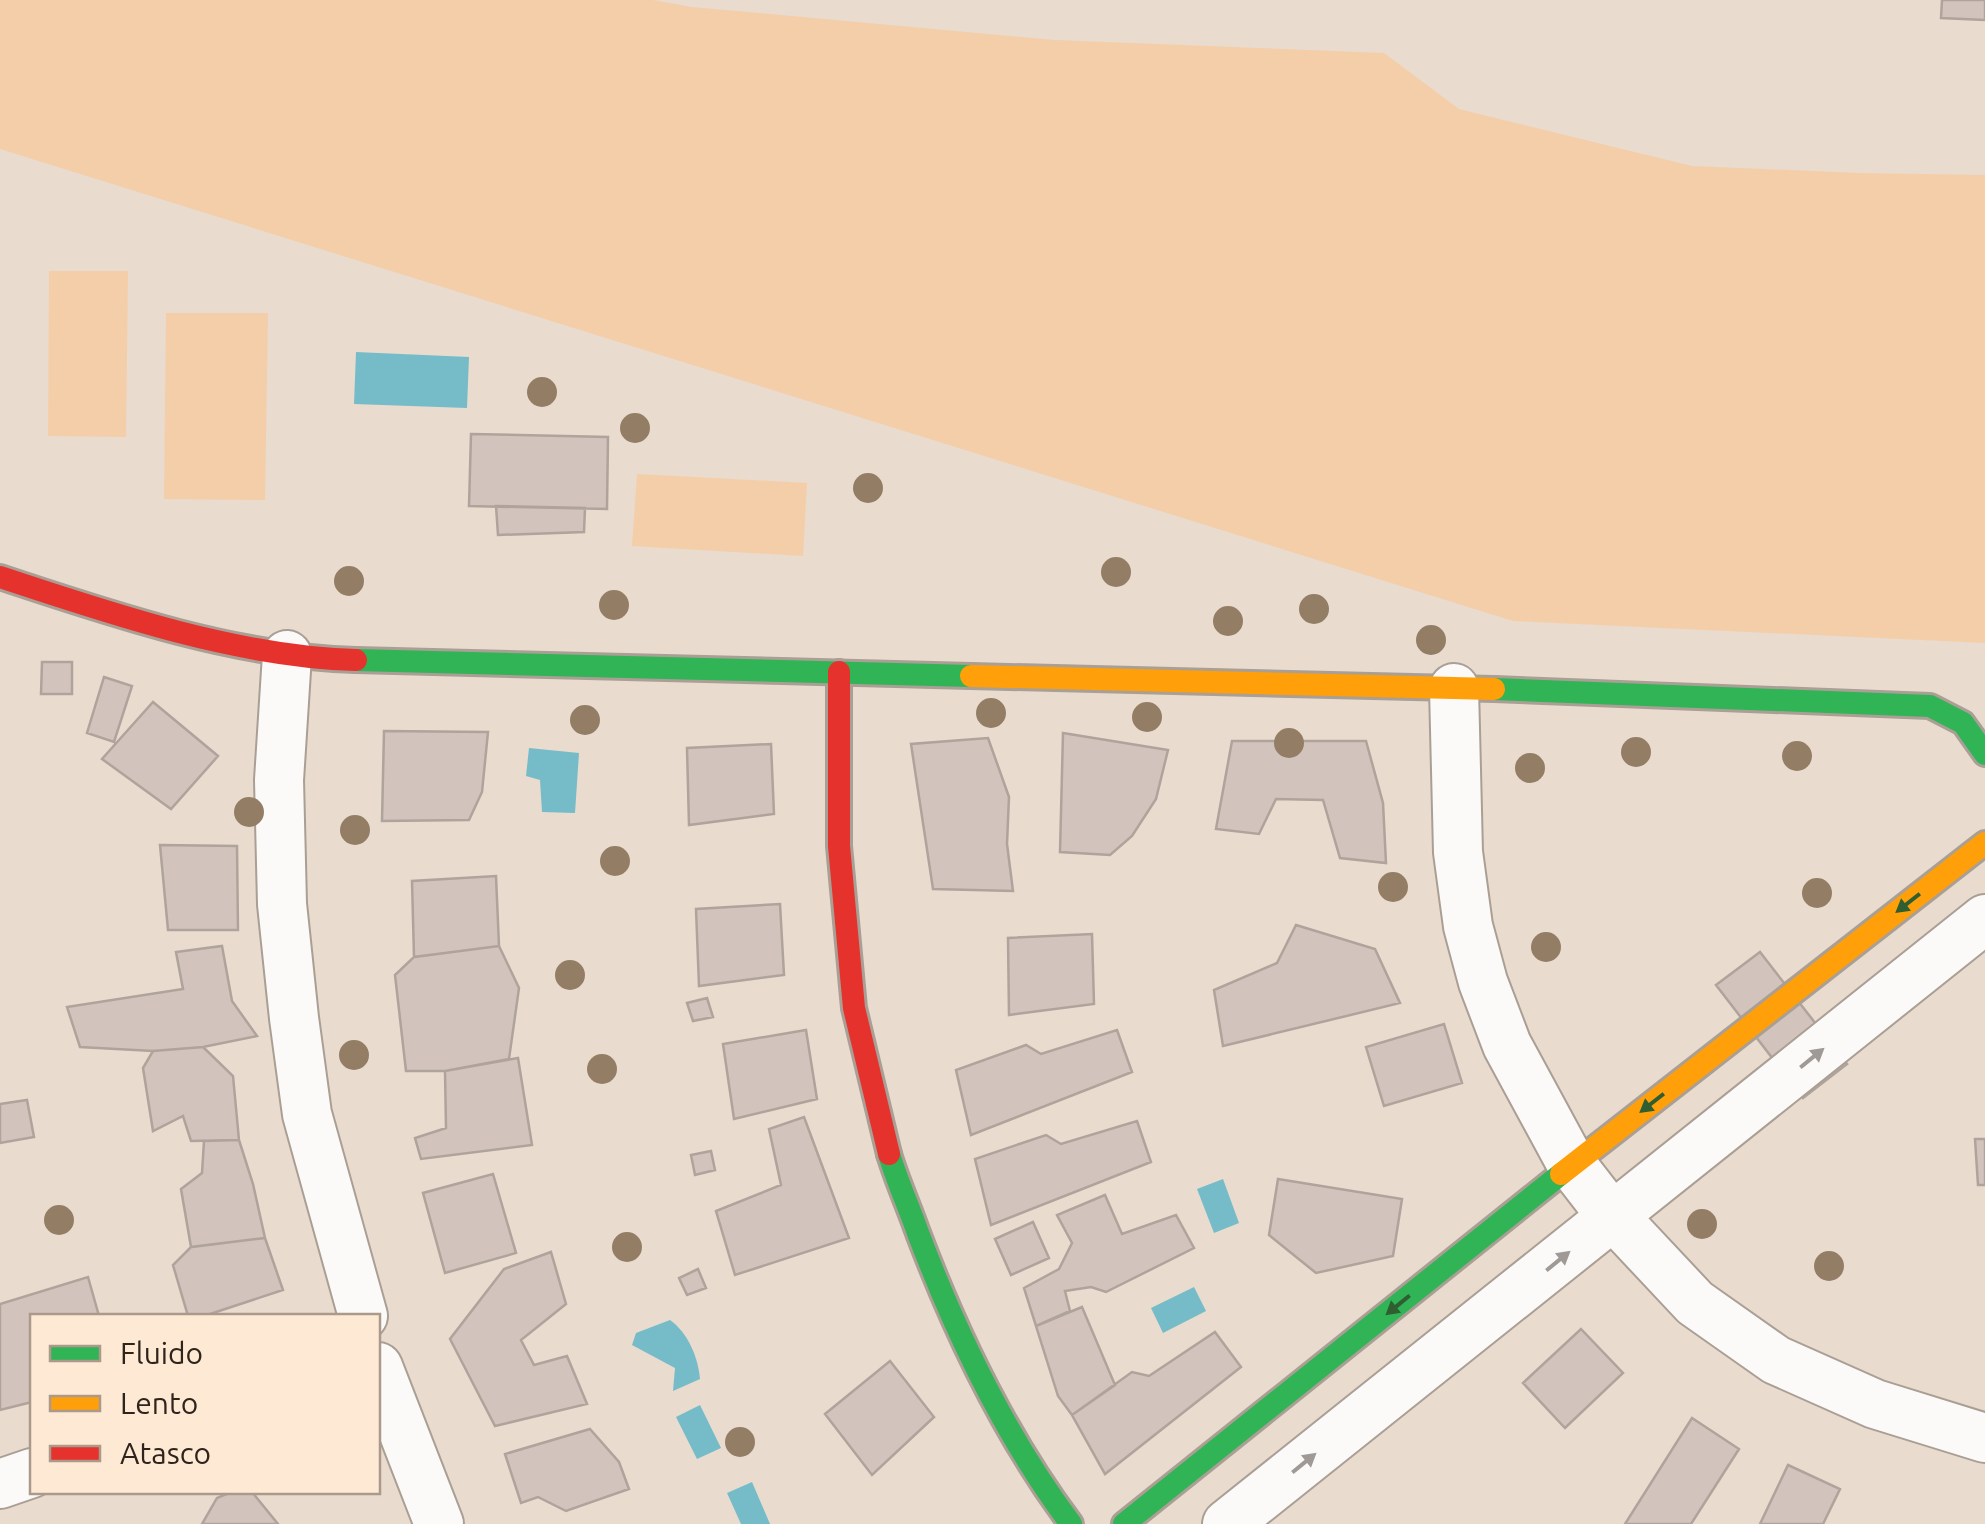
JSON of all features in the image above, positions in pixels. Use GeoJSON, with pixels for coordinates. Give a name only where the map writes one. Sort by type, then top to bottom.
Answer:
{"type":"FeatureCollection","features":[{"type":"Feature","properties":{"kind":"street"},"geometry":{"type":"LineString","coordinates":[[0,578],[159,627],[287,655],[342,660],[1454,688],[1930,706],[1963,723],[1985,754]]}},
{"type":"Feature","properties":{"kind":"street"},"geometry":{"type":"LineString","coordinates":[[287,655],[279,798],[282,904],[294,1018],[307,1114],[362,1314]]}},
{"type":"Feature","properties":{"kind":"street"},"geometry":{"type":"LineString","coordinates":[[840,672],[839,846],[854,1008],[890,1158],[978,1375],[1041,1484],[1071,1524]]}},
{"type":"Feature","properties":{"kind":"street"},"geometry":{"type":"LineString","coordinates":[[1454,688],[1458,852],[1468,926],[1482,982],[1507,1046],[1572,1165],[1603,1205],[1696,1302],[1776,1360],[1875,1404],[1985,1438]]}},
{"type":"Feature","properties":{"kind":"street"},"geometry":{"type":"LineString","coordinates":[[1124,1524],[1572,1165],[1985,842]]}},
{"type":"Feature","properties":{"kind":"street"},"geometry":{"type":"LineString","coordinates":[[1227,1524],[1985,918]]}},
{"type":"Feature","properties":{"kind":"street"},"geometry":{"type":"LineString","coordinates":[[380,1371],[438,1524]]}},
{"type":"Feature","properties":{"kind":"street"},"geometry":{"type":"LineString","coordinates":[[0,1484],[30,1474]]}},
{"type":"Feature","properties":{"kind":"shaded area"},"geometry":{"type":"Polygon","coordinates":[[[0,0],[653,0],[692,7],[1055,40],[1384,53],[1459,109],[1692,166],[1985,175],[1985,643],[1513,621],[0,149],[0,0]]]}},
{"type":"Feature","properties":{"kind":"shaded area"},"geometry":{"type":"Polygon","coordinates":[[[49,271],[128,271],[126,437],[48,436],[49,271]]]}},
{"type":"Feature","properties":{"kind":"shaded area"},"geometry":{"type":"Polygon","coordinates":[[[166,313],[268,313],[265,500],[164,499],[166,313]]]}},
{"type":"Feature","properties":{"kind":"shaded area"},"geometry":{"type":"Polygon","coordinates":[[[637,474],[807,483],[803,556],[632,546],[637,474]]]}},
{"type":"Feature","properties":{"kind":"water"},"geometry":{"type":"Polygon","coordinates":[[[356,352],[469,357],[467,408],[354,404],[356,352]]]}},
{"type":"Feature","properties":{"kind":"water"},"geometry":{"type":"Polygon","coordinates":[[[529,748],[579,753],[575,813],[542,812],[540,780],[526,776],[529,748]]]}},
{"type":"Feature","properties":{"kind":"water"},"geometry":{"type":"Polygon","coordinates":[[[1223,1179],[1239,1223],[1214,1233],[1197,1189],[1223,1179]]]}},
{"type":"Feature","properties":{"kind":"water"},"geometry":{"type":"Polygon","coordinates":[[[1194,1287],[1206,1311],[1163,1333],[1151,1308],[1194,1287]]]}},
{"type":"Feature","properties":{"kind":"water"},"geometry":{"type":"Polygon","coordinates":[[[670,1320],[691,1346],[700,1379],[673,1391],[675,1368],[632,1345],[636,1333],[670,1320]]]}},
{"type":"Feature","properties":{"kind":"water"},"geometry":{"type":"Polygon","coordinates":[[[700,1405],[721,1448],[697,1459],[676,1417],[700,1405]]]}},
{"type":"Feature","properties":{"kind":"water"},"geometry":{"type":"Polygon","coordinates":[[[752,1482],[770,1524],[741,1524],[727,1493],[752,1482]]]}},
{"type":"Feature","properties":{"kind":"building"},"geometry":{"type":"Polygon","coordinates":[[[1942,0],[1985,0],[1985,20],[1941,18],[1942,0]]]}},
{"type":"Feature","properties":{"kind":"building"},"geometry":{"type":"Polygon","coordinates":[[[471,434],[608,437],[607,509],[469,506],[471,434]]]}},
{"type":"Feature","properties":{"kind":"building"},"geometry":{"type":"Polygon","coordinates":[[[496,506],[585,508],[584,532],[498,535],[496,506]]]}},
{"type":"Feature","properties":{"kind":"building"},"geometry":{"type":"Polygon","coordinates":[[[42,662],[72,662],[72,694],[41,694],[42,662]]]}},
{"type":"Feature","properties":{"kind":"building"},"geometry":{"type":"Polygon","coordinates":[[[104,677],[132,686],[114,742],[87,733],[104,677]]]}},
{"type":"Feature","properties":{"kind":"building"},"geometry":{"type":"Polygon","coordinates":[[[153,702],[218,756],[171,809],[102,759],[153,702]]]}},
{"type":"Feature","properties":{"kind":"building"},"geometry":{"type":"Polygon","coordinates":[[[384,731],[488,732],[482,792],[469,820],[382,821],[384,731]]]}},
{"type":"Feature","properties":{"kind":"building"},"geometry":{"type":"Polygon","coordinates":[[[1063,733],[1168,750],[1156,799],[1132,836],[1110,855],[1060,852],[1063,733]]]}},
{"type":"Feature","properties":{"kind":"building"},"geometry":{"type":"Polygon","coordinates":[[[988,738],[1009,797],[1007,844],[1013,891],[933,889],[911,744],[988,738]]]}},
{"type":"Feature","properties":{"kind":"building"},"geometry":{"type":"Polygon","coordinates":[[[1232,741],[1366,741],[1383,803],[1386,863],[1340,858],[1323,800],[1276,799],[1259,834],[1216,829],[1232,741]]]}},
{"type":"Feature","properties":{"kind":"building"},"geometry":{"type":"Polygon","coordinates":[[[771,744],[774,814],[689,825],[687,748],[771,744]]]}},
{"type":"Feature","properties":{"kind":"building"},"geometry":{"type":"Polygon","coordinates":[[[160,845],[237,846],[238,930],[168,930],[160,845]]]}},
{"type":"Feature","properties":{"kind":"building"},"geometry":{"type":"Polygon","coordinates":[[[496,876],[499,946],[414,957],[412,881],[496,876]]]}},
{"type":"Feature","properties":{"kind":"building"},"geometry":{"type":"Polygon","coordinates":[[[780,904],[784,975],[699,986],[696,909],[780,904]]]}},
{"type":"Feature","properties":{"kind":"building"},"geometry":{"type":"Polygon","coordinates":[[[1296,925],[1375,949],[1400,1003],[1223,1046],[1214,990],[1277,963],[1296,925]]]}},
{"type":"Feature","properties":{"kind":"building"},"geometry":{"type":"Polygon","coordinates":[[[1092,934],[1094,1004],[1009,1015],[1008,938],[1092,934]]]}},
{"type":"Feature","properties":{"kind":"building"},"geometry":{"type":"Polygon","coordinates":[[[222,946],[232,1001],[257,1036],[203,1047],[153,1051],[80,1047],[67,1007],[183,989],[176,952],[222,946]]]}},
{"type":"Feature","properties":{"kind":"building"},"geometry":{"type":"Polygon","coordinates":[[[499,946],[519,988],[509,1059],[445,1071],[406,1071],[395,975],[414,957],[499,946]]]}},
{"type":"Feature","properties":{"kind":"building"},"geometry":{"type":"Polygon","coordinates":[[[1760,952],[1847,1064],[1803,1098],[1716,985],[1760,952]]]}},
{"type":"Feature","properties":{"kind":"building"},"geometry":{"type":"Polygon","coordinates":[[[707,998],[713,1017],[693,1021],[687,1003],[707,998]]]}},
{"type":"Feature","properties":{"kind":"building"},"geometry":{"type":"Polygon","coordinates":[[[1444,1024],[1462,1083],[1384,1106],[1366,1047],[1444,1024]]]}},
{"type":"Feature","properties":{"kind":"building"},"geometry":{"type":"Polygon","coordinates":[[[806,1030],[817,1099],[734,1119],[723,1044],[806,1030]]]}},
{"type":"Feature","properties":{"kind":"building"},"geometry":{"type":"Polygon","coordinates":[[[1117,1030],[1132,1072],[971,1135],[956,1070],[1026,1045],[1041,1054],[1117,1030]]]}},
{"type":"Feature","properties":{"kind":"building"},"geometry":{"type":"Polygon","coordinates":[[[203,1047],[233,1076],[239,1140],[191,1141],[183,1116],[153,1131],[143,1068],[153,1051],[203,1047]]]}},
{"type":"Feature","properties":{"kind":"building"},"geometry":{"type":"Polygon","coordinates":[[[518,1058],[532,1145],[421,1159],[415,1138],[446,1128],[445,1071],[518,1058]]]}},
{"type":"Feature","properties":{"kind":"building"},"geometry":{"type":"Polygon","coordinates":[[[27,1100],[34,1137],[0,1143],[0,1104],[27,1100]]]}},
{"type":"Feature","properties":{"kind":"building"},"geometry":{"type":"Polygon","coordinates":[[[804,1117],[849,1238],[735,1275],[716,1211],[781,1185],[769,1129],[804,1117]]]}},
{"type":"Feature","properties":{"kind":"building"},"geometry":{"type":"Polygon","coordinates":[[[1137,1121],[1151,1162],[991,1225],[975,1159],[1046,1135],[1061,1144],[1137,1121]]]}},
{"type":"Feature","properties":{"kind":"building"},"geometry":{"type":"Polygon","coordinates":[[[1975,1139],[1985,1139],[1985,1185],[1978,1185],[1975,1139]]]}},
{"type":"Feature","properties":{"kind":"building"},"geometry":{"type":"Polygon","coordinates":[[[239,1140],[265,1238],[191,1247],[181,1189],[202,1173],[204,1141],[239,1140]]]}},
{"type":"Feature","properties":{"kind":"building"},"geometry":{"type":"Polygon","coordinates":[[[711,1151],[715,1170],[695,1175],[691,1155],[711,1151]]]}},
{"type":"Feature","properties":{"kind":"building"},"geometry":{"type":"Polygon","coordinates":[[[493,1174],[516,1253],[445,1273],[423,1193],[493,1174]]]}},
{"type":"Feature","properties":{"kind":"building"},"geometry":{"type":"Polygon","coordinates":[[[1278,1179],[1402,1199],[1393,1256],[1316,1273],[1269,1235],[1278,1179]]]}},
{"type":"Feature","properties":{"kind":"building"},"geometry":{"type":"Polygon","coordinates":[[[1105,1195],[1122,1234],[1176,1215],[1194,1248],[1106,1292],[1091,1287],[1065,1291],[1070,1311],[1036,1326],[1024,1288],[1059,1269],[1072,1243],[1057,1215],[1105,1195]]]}},
{"type":"Feature","properties":{"kind":"building"},"geometry":{"type":"Polygon","coordinates":[[[1033,1222],[1049,1258],[1011,1275],[995,1239],[1033,1222]]]}},
{"type":"Feature","properties":{"kind":"building"},"geometry":{"type":"Polygon","coordinates":[[[265,1238],[283,1290],[210,1314],[187,1314],[173,1265],[191,1247],[265,1238]]]}},
{"type":"Feature","properties":{"kind":"building"},"geometry":{"type":"Polygon","coordinates":[[[551,1252],[566,1304],[521,1340],[534,1365],[567,1356],[587,1404],[495,1426],[450,1339],[504,1269],[551,1252]]]}},
{"type":"Feature","properties":{"kind":"building"},"geometry":{"type":"Polygon","coordinates":[[[698,1269],[706,1288],[687,1295],[679,1278],[698,1269]]]}},
{"type":"Feature","properties":{"kind":"building"},"geometry":{"type":"Polygon","coordinates":[[[88,1277],[98,1314],[30,1314],[30,1402],[0,1410],[0,1304],[88,1277]]]}},
{"type":"Feature","properties":{"kind":"building"},"geometry":{"type":"Polygon","coordinates":[[[1082,1307],[1115,1385],[1072,1415],[1058,1396],[1036,1326],[1082,1307]]]}},
{"type":"Feature","properties":{"kind":"building"},"geometry":{"type":"Polygon","coordinates":[[[1581,1329],[1623,1373],[1565,1428],[1523,1383],[1581,1329]]]}},
{"type":"Feature","properties":{"kind":"building"},"geometry":{"type":"Polygon","coordinates":[[[1215,1332],[1241,1367],[1105,1474],[1072,1415],[1132,1372],[1149,1376],[1215,1332]]]}},
{"type":"Feature","properties":{"kind":"building"},"geometry":{"type":"Polygon","coordinates":[[[890,1361],[934,1417],[872,1475],[825,1414],[890,1361]]]}},
{"type":"Feature","properties":{"kind":"building"},"geometry":{"type":"Polygon","coordinates":[[[1692,1418],[1739,1449],[1691,1524],[1625,1524],[1692,1418]]]}},
{"type":"Feature","properties":{"kind":"building"},"geometry":{"type":"Polygon","coordinates":[[[590,1429],[619,1462],[629,1489],[566,1511],[538,1497],[521,1503],[505,1454],[590,1429]]]}},
{"type":"Feature","properties":{"kind":"building"},"geometry":{"type":"Polygon","coordinates":[[[1788,1465],[1840,1489],[1823,1524],[1760,1524],[1788,1465]]]}},
{"type":"Feature","properties":{"kind":"building"},"geometry":{"type":"Polygon","coordinates":[[[254,1494],[278,1524],[202,1524],[217,1498],[254,1494]]]}},
{"type":"Feature","properties":{"kind":"traffic: fast"},"geometry":{"type":"LineString","coordinates":[[356,660],[971,676]]}},
{"type":"Feature","properties":{"kind":"traffic: fast"},"geometry":{"type":"LineString","coordinates":[[1494,689],[1930,706],[1963,723],[1985,754]]}},
{"type":"Feature","properties":{"kind":"traffic: fast"},"geometry":{"type":"LineString","coordinates":[[889,1154],[966,1347],[1025,1456],[1071,1524]]}},
{"type":"Feature","properties":{"kind":"traffic: fast"},"geometry":{"type":"LineString","coordinates":[[1124,1524],[1561,1174]]}},
{"type":"Feature","properties":{"kind":"traffic: slow"},"geometry":{"type":"LineString","coordinates":[[971,676],[1494,689]]}},
{"type":"Feature","properties":{"kind":"traffic: slow"},"geometry":{"type":"LineString","coordinates":[[1561,1174],[1985,843]]}},
{"type":"Feature","properties":{"kind":"traffic: jam"},"geometry":{"type":"LineString","coordinates":[[0,577],[131,619],[221,642],[356,660]]}},
{"type":"Feature","properties":{"kind":"traffic: jam"},"geometry":{"type":"LineString","coordinates":[[839,672],[839,846],[854,1008],[889,1154]]}}]}
